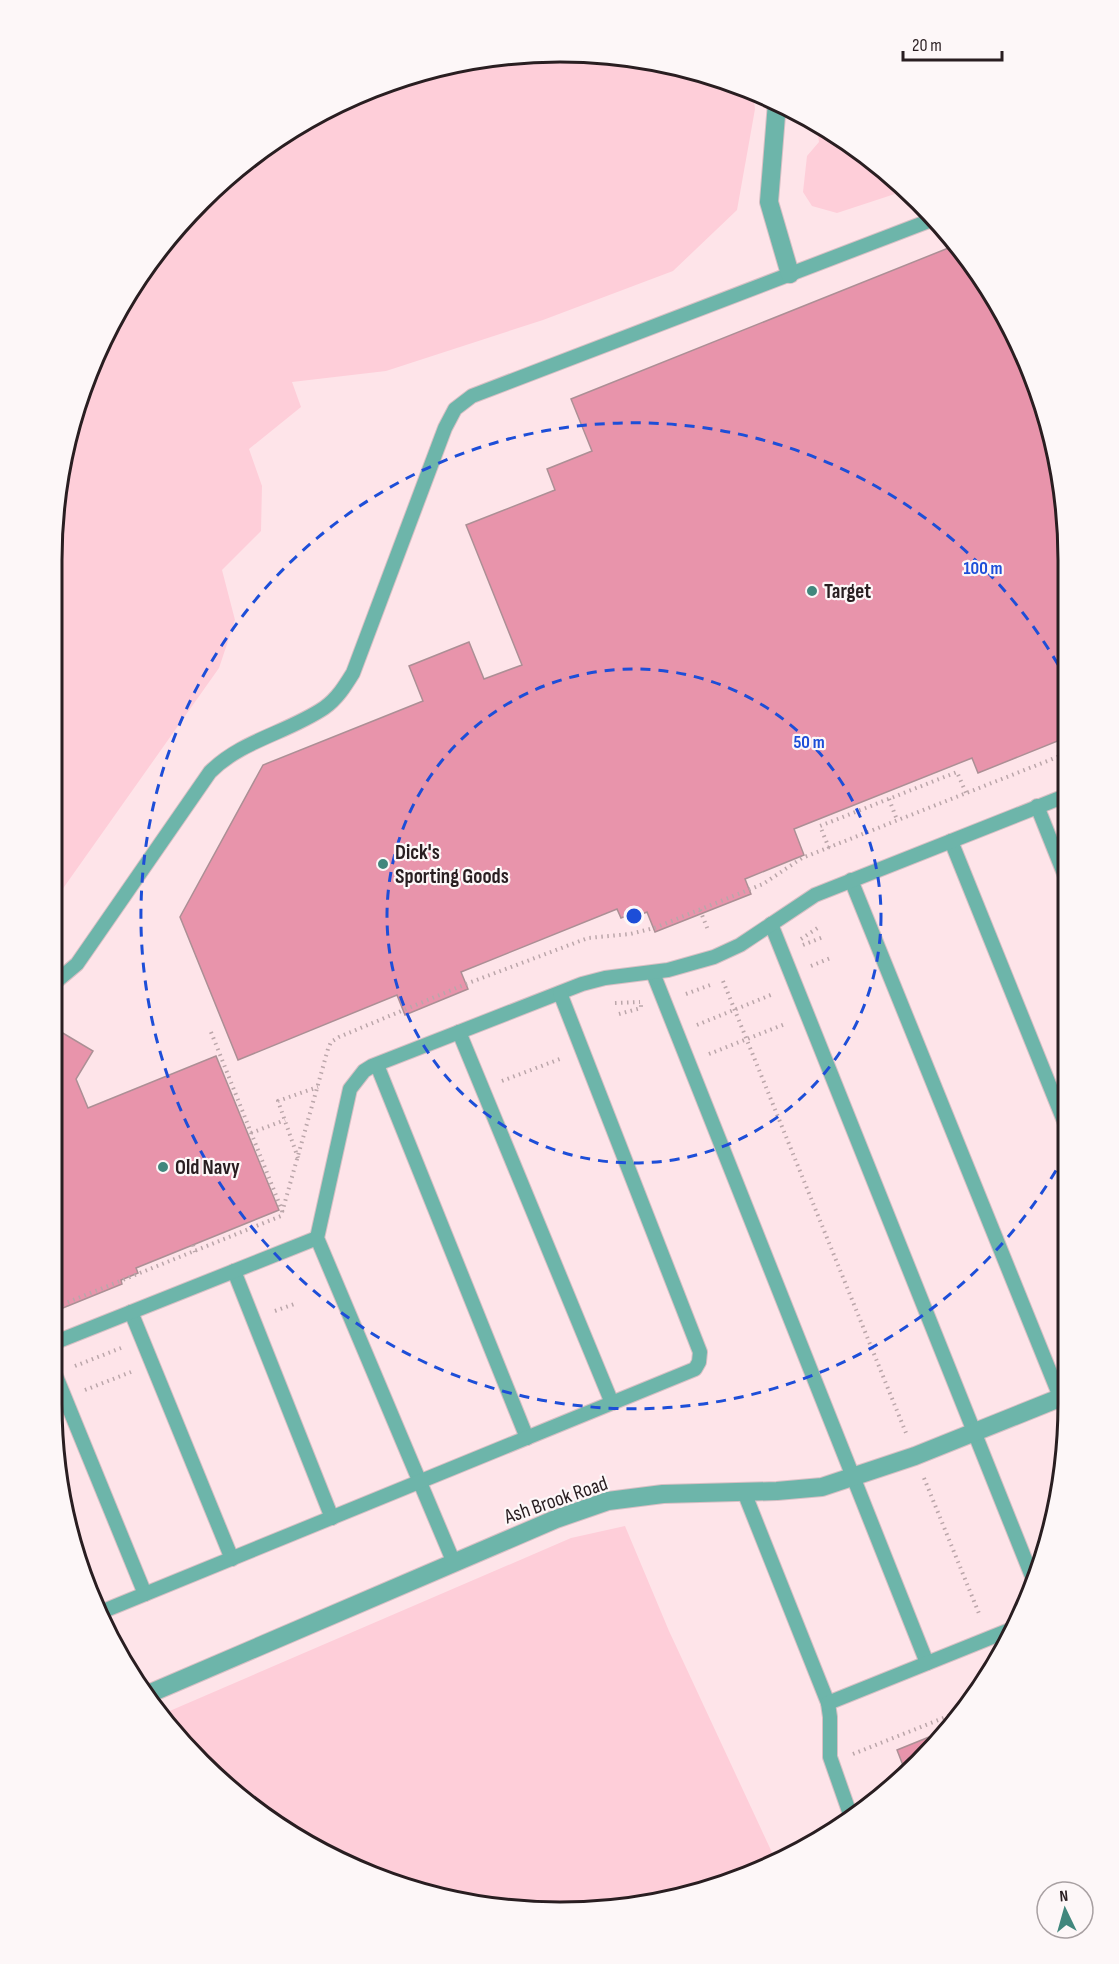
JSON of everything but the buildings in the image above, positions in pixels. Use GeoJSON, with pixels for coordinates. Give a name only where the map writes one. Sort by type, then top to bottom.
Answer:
{"type":"FeatureCollection","features":[{"type":"Feature","properties":{"kind":"street"},"geometry":{"type":"LineString","coordinates":[[776,111],[769,202],[790,274]]}},
{"type":"Feature","properties":{"kind":"street","name":"Ash Brook Road"},"geometry":{"type":"LineString","coordinates":[[153,1692],[556,1519],[608,1502],[663,1494],[744,1492],[822,1486],[915,1456],[1058,1404]]}},
{"type":"Feature","properties":{"kind":"lane"},"geometry":{"type":"LineString","coordinates":[[62,976],[77,963],[210,771],[226,756],[324,708],[342,691],[353,673],[445,428],[456,409],[472,396],[926,222]]}},
{"type":"Feature","properties":{"kind":"lane"},"geometry":{"type":"LineString","coordinates":[[454,1563],[318,1238],[351,1089],[364,1071],[560,993],[605,978],[653,973],[693,965],[714,957],[740,945],[800,902],[1058,798]]}},
{"type":"Feature","properties":{"kind":"lane"},"geometry":{"type":"LineString","coordinates":[[1037,806],[1058,858]]}},
{"type":"Feature","properties":{"kind":"lane"},"geometry":{"type":"LineString","coordinates":[[951,841],[1058,1106]]}},
{"type":"Feature","properties":{"kind":"lane"},"geometry":{"type":"LineString","coordinates":[[851,880],[1058,1385]]}},
{"type":"Feature","properties":{"kind":"lane"},"geometry":{"type":"LineString","coordinates":[[771,924],[1029,1570]]}},
{"type":"Feature","properties":{"kind":"lane"},"geometry":{"type":"LineString","coordinates":[[653,973],[927,1663]]}},
{"type":"Feature","properties":{"kind":"lane"},"geometry":{"type":"LineString","coordinates":[[106,1610],[695,1369],[699,1362],[700,1352],[560,993]]}},
{"type":"Feature","properties":{"kind":"lane"},"geometry":{"type":"LineString","coordinates":[[459,1032],[612,1403]]}},
{"type":"Feature","properties":{"kind":"lane"},"geometry":{"type":"LineString","coordinates":[[377,1065],[527,1438]]}},
{"type":"Feature","properties":{"kind":"lane"},"geometry":{"type":"LineString","coordinates":[[62,1340],[318,1238]]}},
{"type":"Feature","properties":{"kind":"lane"},"geometry":{"type":"LineString","coordinates":[[234,1271],[332,1518]]}},
{"type":"Feature","properties":{"kind":"lane"},"geometry":{"type":"LineString","coordinates":[[131,1312],[232,1559]]}},
{"type":"Feature","properties":{"kind":"lane"},"geometry":{"type":"LineString","coordinates":[[62,1391],[145,1594]]}},
{"type":"Feature","properties":{"kind":"lane"},"geometry":{"type":"LineString","coordinates":[[744,1492],[828,1703],[832,1763],[849,1810]]}},
{"type":"Feature","properties":{"kind":"lane"},"geometry":{"type":"LineString","coordinates":[[828,1703],[1002,1633]]}},
{"type":"Feature","properties":{"kind":"path"},"geometry":{"type":"LineString","coordinates":[[829,848],[820,826],[957,772],[966,793]]}},
{"type":"Feature","properties":{"kind":"path"},"geometry":{"type":"LineString","coordinates":[[889,799],[897,820]]}},
{"type":"Feature","properties":{"kind":"path"},"geometry":{"type":"LineString","coordinates":[[700,910],[708,930]]}},
{"type":"Feature","properties":{"kind":"path"},"geometry":{"type":"LineString","coordinates":[[819,927],[798,940],[804,945],[823,937]]}},
{"type":"Feature","properties":{"kind":"path"},"geometry":{"type":"LineString","coordinates":[[683,995],[723,981],[906,1434]]}},
{"type":"Feature","properties":{"kind":"path"},"geometry":{"type":"LineString","coordinates":[[614,1003],[642,1002],[641,1008],[619,1014]]}},
{"type":"Feature","properties":{"kind":"path"},"geometry":{"type":"LineString","coordinates":[[718,1017],[753,1002]]}},
{"type":"Feature","properties":{"kind":"path"},"geometry":{"type":"LineString","coordinates":[[211,1032],[283,1213]]}},
{"type":"Feature","properties":{"kind":"path"},"geometry":{"type":"LineString","coordinates":[[729,1047],[763,1033]]}},
{"type":"Feature","properties":{"kind":"path"},"geometry":{"type":"LineString","coordinates":[[482,1088],[582,1051]]}},
{"type":"Feature","properties":{"kind":"path"},"geometry":{"type":"LineString","coordinates":[[298,1159],[278,1101],[318,1087]]}},
{"type":"Feature","properties":{"kind":"path"},"geometry":{"type":"LineString","coordinates":[[251,1133],[285,1120]]}},
{"type":"Feature","properties":{"kind":"path"},"geometry":{"type":"LineString","coordinates":[[193,1245],[195,1252]]}},
{"type":"Feature","properties":{"kind":"path"},"geometry":{"type":"LineString","coordinates":[[62,1366],[142,1340]]}},
{"type":"Feature","properties":{"kind":"path"},"geometry":{"type":"LineString","coordinates":[[65,1398],[152,1363]]}},
{"type":"Feature","properties":{"kind":"path"},"geometry":{"type":"LineString","coordinates":[[924,1478],[980,1616]]}},
{"type":"Feature","properties":{"kind":"path"},"geometry":{"type":"LineString","coordinates":[[832,1763],[948,1716]]}},
{"type":"Feature","properties":{"kind":"shaded area"},"geometry":{"type":"Polygon","coordinates":[[[560,62],[625,66],[688,78],[754,101],[755,109],[737,210],[673,271],[543,320],[386,371],[292,382],[301,407],[249,449],[262,486],[261,531],[222,570],[235,620],[219,668],[62,890],[62,560],[66,494],[71,462],[78,431],[99,369],[128,310],[164,256],[207,207],[256,164],[283,145],[339,113],[399,88],[462,71],[527,63],[560,62]]]}},
{"type":"Feature","properties":{"kind":"shaded area"},"geometry":{"type":"Polygon","coordinates":[[[818,134],[863,164],[897,193],[837,213],[812,206],[803,192],[807,156],[819,142],[818,134]]]}},
{"type":"Feature","properties":{"kind":"shaded area"},"geometry":{"type":"Polygon","coordinates":[[[625,1526],[669,1631],[773,1854],[750,1865],[688,1886],[625,1898],[560,1902],[527,1901],[462,1893],[431,1886],[369,1865],[310,1836],[283,1819],[256,1800],[207,1757],[167,1712],[571,1538],[625,1526]]]}},
{"type":"Feature","properties":{"kind":"place","name":"Target"},"geometry":{"type":"Point","coordinates":[812,591]}},
{"type":"Feature","properties":{"kind":"place","name":"Dick's Sporting Goods"},"geometry":{"type":"Point","coordinates":[383,864]}},
{"type":"Feature","properties":{"kind":"place","name":"Old Navy"},"geometry":{"type":"Point","coordinates":[163,1167]}}]}
